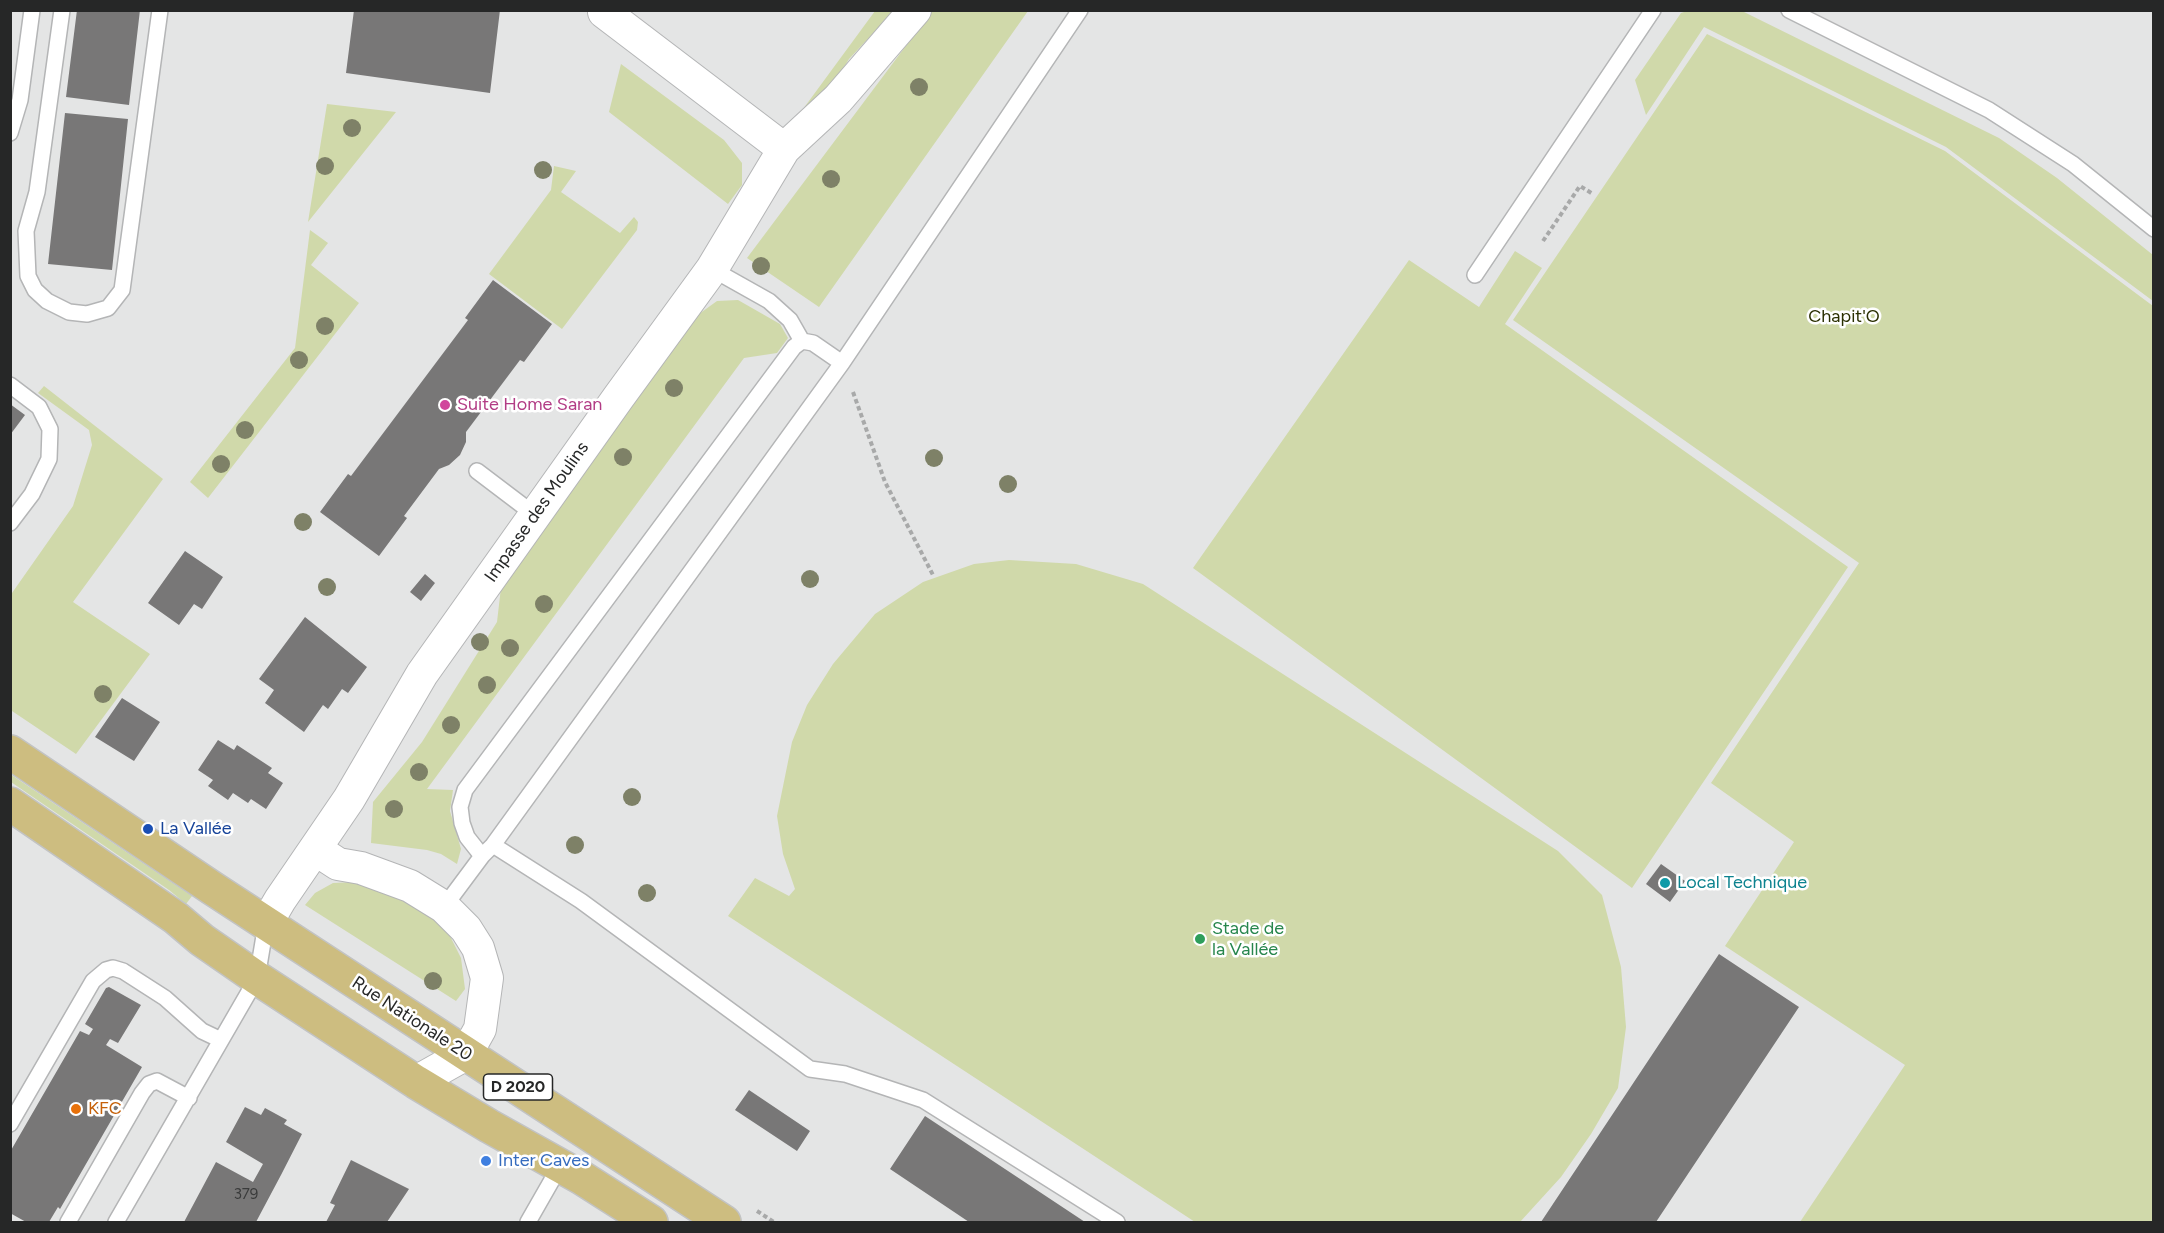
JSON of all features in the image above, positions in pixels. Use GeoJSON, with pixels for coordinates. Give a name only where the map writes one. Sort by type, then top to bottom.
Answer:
{"type":"FeatureCollection","features":[{"type":"Feature","properties":{"kind":"main road","name":"Rue Nationale 20"},"geometry":{"type":"LineString","coordinates":[[10,752],[266,924],[724,1222]]}},
{"type":"Feature","properties":{"kind":"main road"},"geometry":{"type":"LineString","coordinates":[[10,804],[177,918],[185,927],[257,978]]}},
{"type":"Feature","properties":{"kind":"main road","name":"D 2020"},"geometry":{"type":"LineString","coordinates":[[257,978],[416,1082],[651,1222]]}},
{"type":"Feature","properties":{"kind":"street","name":"Impasse des Moulins"},"geometry":{"type":"LineString","coordinates":[[266,924],[349,799],[422,674],[712,269],[784,149],[838,99],[915,10]]}},
{"type":"Feature","properties":{"kind":"street"},"geometry":{"type":"LineString","coordinates":[[604,12],[784,149]]}},
{"type":"Feature","properties":{"kind":"street"},"geometry":{"type":"LineString","coordinates":[[315,849],[338,864],[361,868],[410,886],[444,907],[466,929],[478,948],[487,978],[480,1029],[466,1054],[416,1082]]}},
{"type":"Feature","properties":{"kind":"lane"},"geometry":{"type":"LineString","coordinates":[[10,133],[20,100],[32,10]]}},
{"type":"Feature","properties":{"kind":"lane"},"geometry":{"type":"LineString","coordinates":[[62,10],[37,192],[18,230],[28,276],[35,290],[47,301],[69,312],[87,314],[108,308],[122,290],[160,10]]}},
{"type":"Feature","properties":{"kind":"lane"},"geometry":{"type":"LineString","coordinates":[[444,907],[842,363],[1080,10]]}},
{"type":"Feature","properties":{"kind":"lane"},"geometry":{"type":"LineString","coordinates":[[1475,275],[1653,10]]}},
{"type":"Feature","properties":{"kind":"lane"},"geometry":{"type":"LineString","coordinates":[[1789,10],[1989,110],[2073,164],[2154,229]]}},
{"type":"Feature","properties":{"kind":"lane"},"geometry":{"type":"LineString","coordinates":[[712,269],[769,301],[790,320],[802,341],[813,344],[842,363]]}},
{"type":"Feature","properties":{"kind":"lane"},"geometry":{"type":"LineString","coordinates":[[802,341],[794,347],[465,790],[460,807],[467,837],[581,901],[810,1069],[845,1074],[923,1100],[1117,1222]]}},
{"type":"Feature","properties":{"kind":"lane"},"geometry":{"type":"LineString","coordinates":[[10,385],[39,407],[50,429],[49,459],[32,494],[10,523]]}},
{"type":"Feature","properties":{"kind":"lane"},"geometry":{"type":"LineString","coordinates":[[477,471],[535,515]]}},
{"type":"Feature","properties":{"kind":"lane"},"geometry":{"type":"LineString","coordinates":[[116,1222],[257,978],[266,924]]}},
{"type":"Feature","properties":{"kind":"lane"},"geometry":{"type":"LineString","coordinates":[[10,1124],[93,981],[106,970],[113,968],[123,971],[165,999],[202,1030],[221,1040]]}},
{"type":"Feature","properties":{"kind":"lane"},"geometry":{"type":"LineString","coordinates":[[68,1222],[149,1084],[157,1081],[189,1098]]}},
{"type":"Feature","properties":{"kind":"lane"},"geometry":{"type":"LineString","coordinates":[[528,1222],[560,1166]]}},
{"type":"Feature","properties":{"kind":"path"},"geometry":{"type":"LineString","coordinates":[[1542,241],[1580,186],[1593,194]]}},
{"type":"Feature","properties":{"kind":"path"},"geometry":{"type":"LineString","coordinates":[[842,363],[885,482],[934,577]]}},
{"type":"Feature","properties":{"kind":"green space"},"geometry":{"type":"Polygon","coordinates":[[[875,11],[894,11],[849,59],[826,97],[795,120],[875,11]]]}},
{"type":"Feature","properties":{"kind":"green space"},"geometry":{"type":"Polygon","coordinates":[[[932,11],[1028,11],[819,307],[747,258],[932,11]]]}},
{"type":"Feature","properties":{"kind":"green space"},"geometry":{"type":"Polygon","coordinates":[[[1687,11],[1742,11],[1999,138],[2057,178],[2153,255],[2153,301],[1946,147],[1704,27],[1646,115],[1635,80],[1681,13],[1687,11]]]}},
{"type":"Feature","properties":{"kind":"green space","name":"Chapit'O"},"geometry":{"type":"Polygon","coordinates":[[[1707,34],[1945,151],[2153,306],[2153,1222],[1800,1222],[1905,1065],[1725,946],[1794,842],[1711,783],[1859,563],[1513,320],[1707,34]]]}},
{"type":"Feature","properties":{"kind":"green space"},"geometry":{"type":"Polygon","coordinates":[[[621,64],[724,140],[742,163],[742,185],[728,204],[609,112],[621,64]]]}},
{"type":"Feature","properties":{"kind":"green space"},"geometry":{"type":"Polygon","coordinates":[[[327,104],[396,112],[308,222],[327,104]]]}},
{"type":"Feature","properties":{"kind":"green space"},"geometry":{"type":"Polygon","coordinates":[[[554,166],[576,171],[561,192],[620,233],[634,217],[638,222],[637,230],[562,329],[489,274],[551,190],[554,166]]]}},
{"type":"Feature","properties":{"kind":"green space"},"geometry":{"type":"Polygon","coordinates":[[[310,230],[328,243],[311,265],[359,303],[208,498],[190,482],[295,348],[310,230]]]}},
{"type":"Feature","properties":{"kind":"green space"},"geometry":{"type":"Polygon","coordinates":[[[1515,251],[1542,268],[1505,324],[1848,567],[1632,888],[1193,568],[1409,260],[1479,307],[1515,251]]]}},
{"type":"Feature","properties":{"kind":"green space"},"geometry":{"type":"Polygon","coordinates":[[[738,300],[780,324],[788,338],[777,353],[744,358],[427,789],[453,790],[450,811],[461,849],[457,864],[441,854],[427,850],[371,843],[373,802],[422,742],[497,622],[502,579],[699,314],[717,301],[738,300]]]}},
{"type":"Feature","properties":{"kind":"green space"},"geometry":{"type":"Polygon","coordinates":[[[44,386],[163,479],[73,602],[150,654],[76,754],[12,711],[11,706],[12,593],[73,506],[92,445],[89,430],[38,393],[44,386]]]}},
{"type":"Feature","properties":{"kind":"green space"},"geometry":{"type":"Polygon","coordinates":[[[1009,560],[1076,564],[1143,584],[1558,851],[1602,895],[1621,967],[1626,1027],[1618,1088],[1591,1134],[1561,1177],[1520,1222],[1195,1222],[728,916],[755,878],[789,896],[795,889],[783,854],[777,816],[792,742],[807,705],[833,664],[875,614],[923,582],[974,564],[1009,560]]]}},
{"type":"Feature","properties":{"kind":"green space"},"geometry":{"type":"Polygon","coordinates":[[[10,774],[192,896],[186,904],[11,782],[10,774]]]}},
{"type":"Feature","properties":{"kind":"green space"},"geometry":{"type":"Polygon","coordinates":[[[355,882],[382,885],[421,907],[449,934],[461,958],[465,989],[456,1001],[305,905],[315,893],[333,883],[355,882]]]}},
{"type":"Feature","properties":{"kind":"building"},"geometry":{"type":"Polygon","coordinates":[[[77,10],[140,10],[129,105],[66,97],[77,10]]]}},
{"type":"Feature","properties":{"kind":"building"},"geometry":{"type":"Polygon","coordinates":[[[354,10],[500,10],[490,93],[346,73],[354,10]]]}},
{"type":"Feature","properties":{"kind":"building"},"geometry":{"type":"Polygon","coordinates":[[[65,113],[128,119],[112,270],[48,264],[65,113]]]}},
{"type":"Feature","properties":{"kind":"building"},"geometry":{"type":"Polygon","coordinates":[[[493,280],[552,324],[524,362],[520,360],[466,432],[466,442],[460,455],[449,465],[439,469],[404,516],[407,518],[379,556],[320,512],[348,474],[351,476],[468,320],[465,318],[493,280]]]}},
{"type":"Feature","properties":{"kind":"building"},"geometry":{"type":"Polygon","coordinates":[[[10,404],[25,415],[10,435],[10,404]]]}},
{"type":"Feature","properties":{"kind":"building"},"geometry":{"type":"Polygon","coordinates":[[[185,551],[223,577],[202,609],[194,604],[179,625],[148,603],[185,551]]]}},
{"type":"Feature","properties":{"kind":"building"},"geometry":{"type":"Polygon","coordinates":[[[425,574],[435,583],[421,601],[410,592],[425,574]]]}},
{"type":"Feature","properties":{"kind":"building"},"geometry":{"type":"Polygon","coordinates":[[[305,617],[367,667],[348,693],[342,689],[328,709],[323,705],[304,732],[265,703],[274,690],[259,679],[305,617]]]}},
{"type":"Feature","properties":{"kind":"building"},"geometry":{"type":"Polygon","coordinates":[[[122,698],[160,722],[134,761],[95,737],[122,698]]]}},
{"type":"Feature","properties":{"kind":"building"},"geometry":{"type":"Polygon","coordinates":[[[218,740],[234,750],[237,745],[272,768],[268,773],[283,783],[266,809],[251,799],[248,803],[233,793],[228,800],[208,786],[213,780],[198,770],[218,740]]]}},
{"type":"Feature","properties":{"kind":"building","name":"Local Technique"},"geometry":{"type":"Polygon","coordinates":[[[1661,864],[1685,881],[1670,902],[1646,884],[1661,864]]]}},
{"type":"Feature","properties":{"kind":"building"},"geometry":{"type":"Polygon","coordinates":[[[1719,954],[1799,1007],[1656,1222],[1541,1222],[1719,954]]]}},
{"type":"Feature","properties":{"kind":"building","name":"KFC"},"geometry":{"type":"Polygon","coordinates":[[[109,987],[141,1005],[118,1043],[110,1039],[106,1045],[142,1067],[60,1209],[58,1207],[49,1222],[26,1222],[10,1213],[10,1152],[80,1031],[89,1035],[93,1029],[85,1024],[106,988],[109,987]]]}},
{"type":"Feature","properties":{"kind":"building"},"geometry":{"type":"Polygon","coordinates":[[[749,1090],[810,1131],[797,1151],[735,1110],[749,1090]]]}},
{"type":"Feature","properties":{"kind":"building"},"geometry":{"type":"Polygon","coordinates":[[[245,1107],[261,1115],[265,1108],[287,1120],[284,1124],[302,1134],[281,1175],[256,1222],[184,1222],[216,1162],[253,1182],[263,1164],[226,1142],[245,1107]]]}},
{"type":"Feature","properties":{"kind":"building"},"geometry":{"type":"Polygon","coordinates":[[[925,1116],[1085,1222],[969,1222],[890,1169],[925,1116]]]}},
{"type":"Feature","properties":{"kind":"building"},"geometry":{"type":"Polygon","coordinates":[[[351,1160],[409,1189],[387,1222],[326,1222],[335,1205],[330,1203],[351,1160]]]}},
{"type":"Feature","properties":{"kind":"place","name":"Suite Home Saran"},"geometry":{"type":"Point","coordinates":[445,405]}},
{"type":"Feature","properties":{"kind":"place","name":"La Vallée"},"geometry":{"type":"Point","coordinates":[148,829]}},
{"type":"Feature","properties":{"kind":"place","name":"Local Technique"},"geometry":{"type":"Point","coordinates":[1665,883]}},
{"type":"Feature","properties":{"kind":"place","name":"Stade de la Vallée"},"geometry":{"type":"Point","coordinates":[1200,939]}},
{"type":"Feature","properties":{"kind":"place","name":"KFC"},"geometry":{"type":"Point","coordinates":[76,1109]}},
{"type":"Feature","properties":{"kind":"place","name":"Inter Caves"},"geometry":{"type":"Point","coordinates":[486,1161]}}]}
